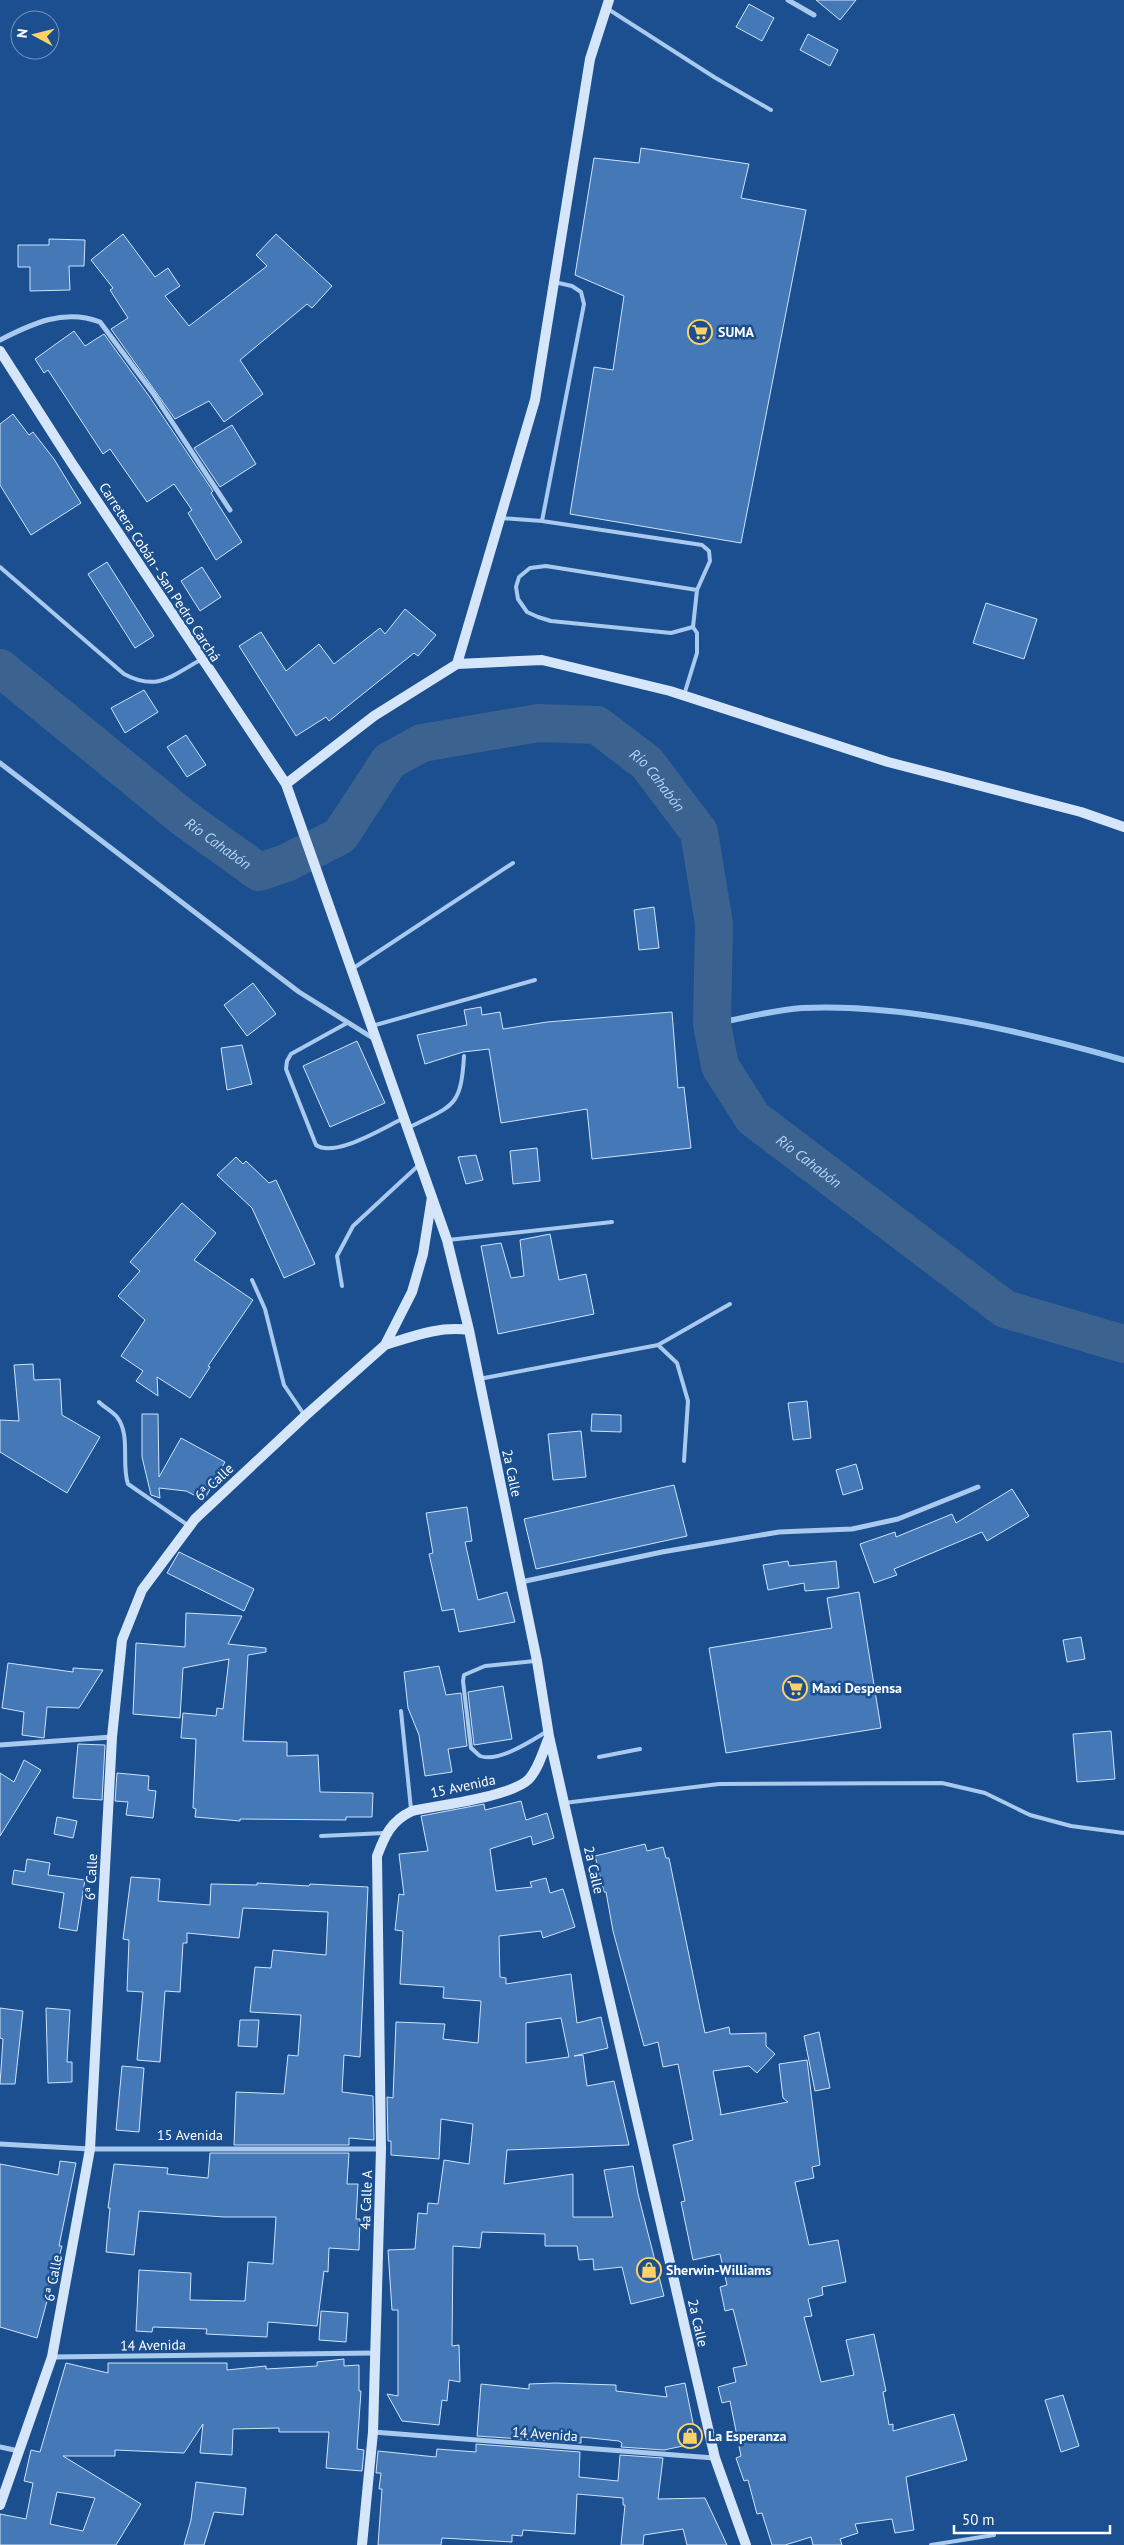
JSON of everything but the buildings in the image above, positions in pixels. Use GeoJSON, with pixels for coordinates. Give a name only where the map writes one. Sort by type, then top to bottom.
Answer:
{"type":"FeatureCollection","features":[{"type":"Feature","properties":{"kind":"main road"},"geometry":{"type":"LineString","coordinates":[[457,664],[534,400],[590,59],[607,4]]}},
{"type":"Feature","properties":{"kind":"main road","name":"Carretera Cobán - San Pedro Carchá"},"geometry":{"type":"LineString","coordinates":[[0,351],[286,784],[372,1026]]}},
{"type":"Feature","properties":{"kind":"main road"},"geometry":{"type":"LineString","coordinates":[[286,784],[374,716],[457,664],[542,660],[684,695],[888,762],[1081,812],[1124,827]]}},
{"type":"Feature","properties":{"kind":"main road","name":"2a Calle"},"geometry":{"type":"LineString","coordinates":[[372,1026],[447,1240],[470,1330],[537,1661],[548,1733],[715,2458],[746,2545]]}},
{"type":"Feature","properties":{"kind":"main road","name":"6ª Calle"},"geometry":{"type":"LineString","coordinates":[[0,2504],[52,2357],[90,2150],[112,1737],[122,1640],[142,1590],[189,1526],[305,1416],[385,1345],[412,1292],[423,1254],[432,1196]]}},
{"type":"Feature","properties":{"kind":"main road","name":"6ª Calle"},"geometry":{"type":"LineString","coordinates":[[385,1345],[431,1330],[451,1327],[470,1330]]}},
{"type":"Feature","properties":{"kind":"main road","name":"15 Avenida"},"geometry":{"type":"LineString","coordinates":[[377,1856],[385,1833],[398,1818],[412,1811],[511,1790],[529,1779],[538,1766],[548,1733]]}},
{"type":"Feature","properties":{"kind":"main road","name":"4a Calle A"},"geometry":{"type":"LineString","coordinates":[[362,2545],[373,2432],[381,2149],[377,1856]]}},
{"type":"Feature","properties":{"kind":"street"},"geometry":{"type":"LineString","coordinates":[[788,0],[814,15]]}},
{"type":"Feature","properties":{"kind":"street"},"geometry":{"type":"LineString","coordinates":[[0,340],[35,322],[67,316],[89,318],[100,322],[153,393],[230,510]]}},
{"type":"Feature","properties":{"kind":"street"},"geometry":{"type":"LineString","coordinates":[[0,763],[298,992],[376,1040]]}},
{"type":"Feature","properties":{"kind":"street"},"geometry":{"type":"LineString","coordinates":[[520,1582],[662,1552],[779,1532],[852,1529],[898,1519],[978,1488]]}},
{"type":"Feature","properties":{"kind":"street"},"geometry":{"type":"LineString","coordinates":[[0,1745],[112,1737]]}},
{"type":"Feature","properties":{"kind":"street","name":"15 Avenida"},"geometry":{"type":"LineString","coordinates":[[0,2144],[90,2150],[381,2149]]}},
{"type":"Feature","properties":{"kind":"street","name":"14 Avenida"},"geometry":{"type":"LineString","coordinates":[[52,2357],[374,2353]]}},
{"type":"Feature","properties":{"kind":"street","name":"14 Avenida"},"geometry":{"type":"LineString","coordinates":[[373,2432],[715,2458]]}},
{"type":"Feature","properties":{"kind":"street"},"geometry":{"type":"LineString","coordinates":[[0,2447],[19,2451]]}},
{"type":"Feature","properties":{"kind":"lane"},"geometry":{"type":"LineString","coordinates":[[607,4],[714,77],[771,110]]}},
{"type":"Feature","properties":{"kind":"lane"},"geometry":{"type":"LineString","coordinates":[[542,521],[584,304],[581,292],[572,286],[554,282]]}},
{"type":"Feature","properties":{"kind":"lane"},"geometry":{"type":"LineString","coordinates":[[500,518],[542,521],[702,545],[709,551],[710,562],[697,590],[693,626],[697,633],[697,653],[684,695]]}},
{"type":"Feature","properties":{"kind":"lane"},"geometry":{"type":"LineString","coordinates":[[0,566],[124,674],[138,681],[152,684],[165,680],[202,659]]}},
{"type":"Feature","properties":{"kind":"lane"},"geometry":{"type":"LineString","coordinates":[[693,626],[671,633],[551,621],[527,612],[518,599],[516,587],[519,577],[530,568],[546,566],[697,590]]}},
{"type":"Feature","properties":{"kind":"lane"},"geometry":{"type":"LineString","coordinates":[[352,969],[513,863]]}},
{"type":"Feature","properties":{"kind":"lane"},"geometry":{"type":"LineString","coordinates":[[372,1026],[535,980]]}},
{"type":"Feature","properties":{"kind":"lane"},"geometry":{"type":"LineString","coordinates":[[347,1023],[291,1054],[286,1061],[286,1068],[316,1145],[330,1150],[406,1123],[454,1102],[462,1086],[464,1056]]}},
{"type":"Feature","properties":{"kind":"lane"},"geometry":{"type":"LineString","coordinates":[[342,1286],[337,1256],[353,1226],[420,1164]]}},
{"type":"Feature","properties":{"kind":"lane"},"geometry":{"type":"LineString","coordinates":[[447,1240],[612,1222]]}},
{"type":"Feature","properties":{"kind":"lane"},"geometry":{"type":"LineString","coordinates":[[252,1280],[265,1310],[284,1385],[305,1416]]}},
{"type":"Feature","properties":{"kind":"lane"},"geometry":{"type":"LineString","coordinates":[[479,1379],[658,1345],[730,1304]]}},
{"type":"Feature","properties":{"kind":"lane"},"geometry":{"type":"LineString","coordinates":[[658,1345],[677,1363],[688,1401],[684,1461]]}},
{"type":"Feature","properties":{"kind":"lane"},"geometry":{"type":"LineString","coordinates":[[99,1402],[118,1418],[123,1433],[125,1475],[128,1484],[189,1526]]}},
{"type":"Feature","properties":{"kind":"lane"},"geometry":{"type":"LineString","coordinates":[[537,1661],[485,1666],[464,1675],[471,1748],[480,1756],[495,1757],[521,1747],[548,1733]]}},
{"type":"Feature","properties":{"kind":"lane"},"geometry":{"type":"LineString","coordinates":[[401,1712],[412,1811]]}},
{"type":"Feature","properties":{"kind":"lane"},"geometry":{"type":"LineString","coordinates":[[600,1757],[640,1749]]}},
{"type":"Feature","properties":{"kind":"lane"},"geometry":{"type":"LineString","coordinates":[[564,1803],[719,1784],[942,1783],[985,1793],[1030,1815],[1099,1832],[1124,1833]]}},
{"type":"Feature","properties":{"kind":"lane"},"geometry":{"type":"LineString","coordinates":[[321,1836],[385,1833]]}},
{"type":"Feature","properties":{"kind":"lane"},"geometry":{"type":"LineString","coordinates":[[931,2545],[994,2535]]}},
{"type":"Feature","properties":{"kind":"waterway","name":"Río Cahabón"},"geometry":{"type":"LineString","coordinates":[[0,668],[185,819],[259,872],[286,863],[340,836],[389,761],[422,743],[538,723],[597,725],[647,763],[699,832],[714,924],[712,1024],[720,1066],[753,1118],[1005,1309],[1124,1344]]}},
{"type":"Feature","properties":{"kind":"waterway"},"geometry":{"type":"LineString","coordinates":[[712,1024],[802,1008],[882,1010],[923,1015],[1006,1030],[1124,1060]]}},
{"type":"Feature","properties":{"kind":"place","name":"SUMA"},"geometry":{"type":"Point","coordinates":[700,332]}},
{"type":"Feature","properties":{"kind":"place","name":"Maxi Despensa"},"geometry":{"type":"Point","coordinates":[795,1688]}},
{"type":"Feature","properties":{"kind":"place","name":"Sherwin-Williams"},"geometry":{"type":"Point","coordinates":[649,2270]}},
{"type":"Feature","properties":{"kind":"place","name":"La Esperanza"},"geometry":{"type":"Point","coordinates":[690,2436]}}]}
